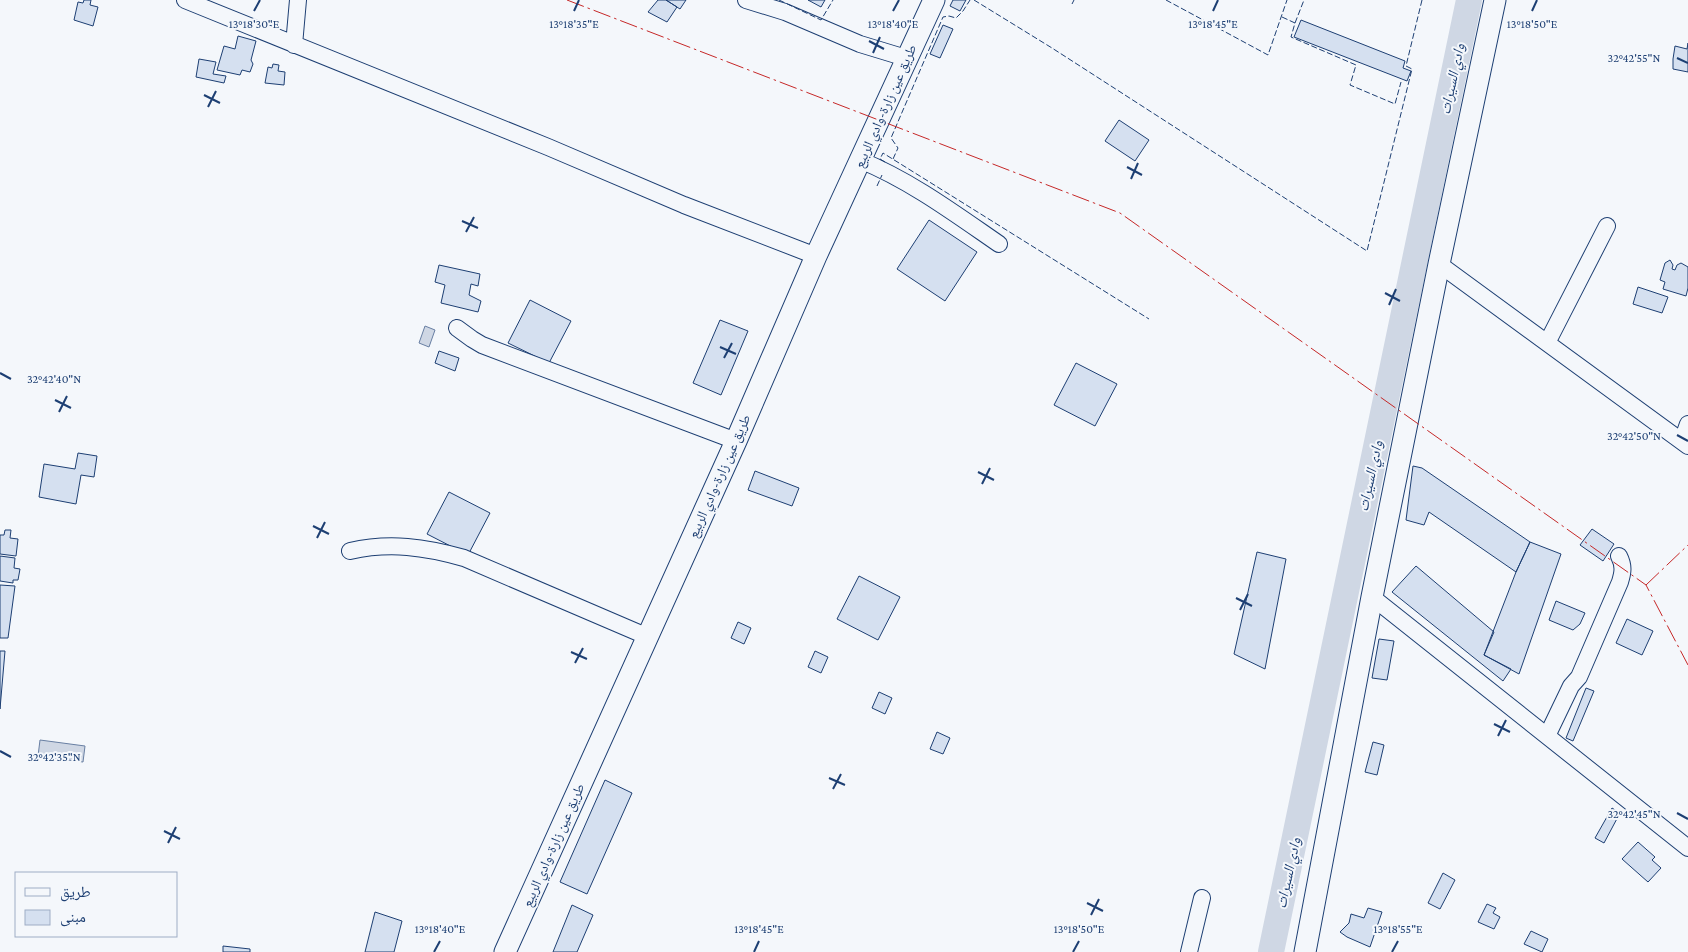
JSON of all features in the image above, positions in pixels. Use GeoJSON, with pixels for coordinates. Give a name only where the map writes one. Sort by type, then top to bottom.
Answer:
{"type":"FeatureCollection","features":[{"type":"Feature","properties":{"kind":"main road","name":"طريق عين زارة-وادي الربيع"},"geometry":{"type":"LineString","coordinates":[[504,952],[736,441],[816,256],[934,0]]}},
{"type":"Feature","properties":{"kind":"main road"},"geometry":{"type":"LineString","coordinates":[[1305,952],[1372,597],[1438,264],[1495,0]]}},
{"type":"Feature","properties":{"kind":"street"},"geometry":{"type":"LineString","coordinates":[[185,0],[548,147],[684,205],[816,256]]}},
{"type":"Feature","properties":{"kind":"street"},"geometry":{"type":"LineString","coordinates":[[294,45],[298,0]]}},
{"type":"Feature","properties":{"kind":"street"},"geometry":{"type":"LineString","coordinates":[[746,0],[785,12],[860,44],[906,58]]}},
{"type":"Feature","properties":{"kind":"street"},"geometry":{"type":"LineString","coordinates":[[860,160],[914,186],[998,244]]}},
{"type":"Feature","properties":{"kind":"street"},"geometry":{"type":"LineString","coordinates":[[1547,343],[1607,226]]}},
{"type":"Feature","properties":{"kind":"street"},"geometry":{"type":"LineString","coordinates":[[1438,264],[1685,444],[1688,424]]}},
{"type":"Feature","properties":{"kind":"street"},"geometry":{"type":"LineString","coordinates":[[457,328],[482,345],[736,441]]}},
{"type":"Feature","properties":{"kind":"street"},"geometry":{"type":"LineString","coordinates":[[350,551],[370,547],[405,546],[434,549],[464,558],[646,636]]}},
{"type":"Feature","properties":{"kind":"street"},"geometry":{"type":"LineString","coordinates":[[1547,736],[1571,686],[1579,677],[1620,582],[1623,564],[1619,556]]}},
{"type":"Feature","properties":{"kind":"street"},"geometry":{"type":"LineString","coordinates":[[1372,597],[1688,848]]}},
{"type":"Feature","properties":{"kind":"street"},"geometry":{"type":"LineString","coordinates":[[1189,952],[1202,898]]}},
{"type":"Feature","properties":{"kind":"shaded area"},"geometry":{"type":"Polygon","coordinates":[[[425,326],[435,330],[429,347],[419,343],[425,326]]]}},
{"type":"Feature","properties":{"kind":"shaded area"},"geometry":{"type":"Polygon","coordinates":[[[40,740],[85,746],[83,762],[38,756],[40,740]]]}},
{"type":"Feature","properties":{"kind":"building"},"geometry":{"type":"Polygon","coordinates":[[[84,0],[91,0],[90,5],[98,7],[93,26],[74,20],[78,2],[83,3],[84,0]]]}},
{"type":"Feature","properties":{"kind":"building"},"geometry":{"type":"Polygon","coordinates":[[[658,0],[666,0],[677,7],[667,22],[648,12],[658,0]]]}},
{"type":"Feature","properties":{"kind":"building"},"geometry":{"type":"Polygon","coordinates":[[[666,0],[686,0],[680,9],[666,0]]]}},
{"type":"Feature","properties":{"kind":"building"},"geometry":{"type":"Polygon","coordinates":[[[808,0],[825,0],[821,7],[808,0]]]}},
{"type":"Feature","properties":{"kind":"building"},"geometry":{"type":"Polygon","coordinates":[[[953,0],[966,0],[960,11],[950,6],[953,0]]]}},
{"type":"Feature","properties":{"kind":"building"},"geometry":{"type":"Polygon","coordinates":[[[1301,20],[1405,61],[1403,68],[1411,71],[1407,81],[1294,37],[1301,20]]]}},
{"type":"Feature","properties":{"kind":"building"},"geometry":{"type":"Polygon","coordinates":[[[943,25],[953,29],[940,58],[930,54],[943,25]]]}},
{"type":"Feature","properties":{"kind":"building"},"geometry":{"type":"Polygon","coordinates":[[[238,36],[256,41],[250,72],[242,70],[240,75],[217,70],[224,46],[235,49],[238,36]]]}},
{"type":"Feature","properties":{"kind":"building"},"geometry":{"type":"Polygon","coordinates":[[[1688,43],[1688,72],[1673,69],[1675,46],[1687,49],[1688,43]]]}},
{"type":"Feature","properties":{"kind":"building"},"geometry":{"type":"Polygon","coordinates":[[[199,59],[216,62],[213,74],[226,76],[224,83],[196,77],[199,59]]]}},
{"type":"Feature","properties":{"kind":"building"},"geometry":{"type":"Polygon","coordinates":[[[273,64],[279,65],[278,71],[285,72],[284,85],[265,83],[268,67],[272,68],[273,64]]]}},
{"type":"Feature","properties":{"kind":"building"},"geometry":{"type":"Polygon","coordinates":[[[1119,120],[1149,140],[1135,161],[1105,141],[1119,120]]]}},
{"type":"Feature","properties":{"kind":"building"},"geometry":{"type":"Polygon","coordinates":[[[929,220],[977,252],[945,301],[897,269],[929,220]]]}},
{"type":"Feature","properties":{"kind":"building"},"geometry":{"type":"Polygon","coordinates":[[[1670,260],[1673,265],[1672,269],[1675,270],[1677,265],[1681,263],[1688,267],[1686,296],[1663,289],[1665,282],[1660,280],[1665,263],[1670,260]]]}},
{"type":"Feature","properties":{"kind":"building"},"geometry":{"type":"Polygon","coordinates":[[[439,265],[480,274],[478,286],[471,284],[469,295],[481,301],[478,312],[441,303],[445,285],[435,282],[439,265]]]}},
{"type":"Feature","properties":{"kind":"building"},"geometry":{"type":"Polygon","coordinates":[[[1638,287],[1668,297],[1662,313],[1633,304],[1638,287]]]}},
{"type":"Feature","properties":{"kind":"building"},"geometry":{"type":"Polygon","coordinates":[[[530,300],[571,321],[549,363],[508,343],[530,300]]]}},
{"type":"Feature","properties":{"kind":"building"},"geometry":{"type":"Polygon","coordinates":[[[720,320],[748,331],[721,395],[693,383],[720,320]]]}},
{"type":"Feature","properties":{"kind":"building"},"geometry":{"type":"Polygon","coordinates":[[[439,351],[459,358],[455,371],[435,363],[439,351]]]}},
{"type":"Feature","properties":{"kind":"building"},"geometry":{"type":"Polygon","coordinates":[[[1076,363],[1117,384],[1095,426],[1054,405],[1076,363]]]}},
{"type":"Feature","properties":{"kind":"building"},"geometry":{"type":"Polygon","coordinates":[[[78,453],[97,456],[94,477],[81,475],[76,504],[39,497],[44,464],[75,469],[78,453]]]}},
{"type":"Feature","properties":{"kind":"building"},"geometry":{"type":"Polygon","coordinates":[[[1413,466],[1422,468],[1530,542],[1516,572],[1429,512],[1424,525],[1406,520],[1413,466]]]}},
{"type":"Feature","properties":{"kind":"building"},"geometry":{"type":"Polygon","coordinates":[[[755,471],[799,488],[792,506],[748,490],[755,471]]]}},
{"type":"Feature","properties":{"kind":"building"},"geometry":{"type":"Polygon","coordinates":[[[449,492],[490,513],[468,555],[427,534],[449,492]]]}},
{"type":"Feature","properties":{"kind":"building"},"geometry":{"type":"Polygon","coordinates":[[[1592,529],[1614,544],[1603,561],[1580,545],[1592,529]]]}},
{"type":"Feature","properties":{"kind":"building"},"geometry":{"type":"Polygon","coordinates":[[[5,530],[11,530],[10,538],[18,539],[16,556],[0,554],[0,535],[4,535],[5,530]]]}},
{"type":"Feature","properties":{"kind":"building"},"geometry":{"type":"Polygon","coordinates":[[[1530,542],[1561,554],[1519,674],[1484,655],[1516,572],[1530,542]]]}},
{"type":"Feature","properties":{"kind":"building"},"geometry":{"type":"Polygon","coordinates":[[[1257,552],[1286,559],[1265,669],[1234,654],[1257,552]]]}},
{"type":"Feature","properties":{"kind":"building"},"geometry":{"type":"Polygon","coordinates":[[[0,556],[15,558],[14,568],[20,569],[18,580],[13,580],[13,583],[0,581],[0,556]]]}},
{"type":"Feature","properties":{"kind":"building"},"geometry":{"type":"Polygon","coordinates":[[[1416,566],[1494,632],[1484,655],[1511,669],[1503,681],[1392,592],[1416,566]]]}},
{"type":"Feature","properties":{"kind":"building"},"geometry":{"type":"Polygon","coordinates":[[[859,576],[900,597],[878,640],[837,619],[859,576]]]}},
{"type":"Feature","properties":{"kind":"building"},"geometry":{"type":"Polygon","coordinates":[[[0,585],[15,586],[8,638],[0,638],[0,585]]]}},
{"type":"Feature","properties":{"kind":"building"},"geometry":{"type":"Polygon","coordinates":[[[1556,601],[1585,613],[1580,624],[1573,630],[1549,620],[1556,601]]]}},
{"type":"Feature","properties":{"kind":"building"},"geometry":{"type":"Polygon","coordinates":[[[1627,619],[1653,631],[1642,655],[1616,643],[1627,619]]]}},
{"type":"Feature","properties":{"kind":"building"},"geometry":{"type":"Polygon","coordinates":[[[738,622],[751,628],[744,644],[731,638],[738,622]]]}},
{"type":"Feature","properties":{"kind":"building"},"geometry":{"type":"Polygon","coordinates":[[[1379,639],[1394,641],[1387,680],[1372,678],[1379,639]]]}},
{"type":"Feature","properties":{"kind":"building"},"geometry":{"type":"Polygon","coordinates":[[[0,651],[5,651],[0,709],[0,651]]]}},
{"type":"Feature","properties":{"kind":"building"},"geometry":{"type":"Polygon","coordinates":[[[815,651],[828,657],[821,673],[808,667],[815,651]]]}},
{"type":"Feature","properties":{"kind":"building"},"geometry":{"type":"Polygon","coordinates":[[[1586,688],[1594,691],[1573,741],[1566,738],[1586,688]]]}},
{"type":"Feature","properties":{"kind":"building"},"geometry":{"type":"Polygon","coordinates":[[[879,692],[892,698],[885,714],[872,708],[879,692]]]}},
{"type":"Feature","properties":{"kind":"building"},"geometry":{"type":"Polygon","coordinates":[[[937,732],[950,738],[943,754],[930,749],[937,732]]]}},
{"type":"Feature","properties":{"kind":"building"},"geometry":{"type":"Polygon","coordinates":[[[1373,742],[1384,745],[1377,775],[1365,772],[1373,742]]]}},
{"type":"Feature","properties":{"kind":"building"},"geometry":{"type":"Polygon","coordinates":[[[605,780],[632,793],[587,894],[560,882],[605,780]]]}},
{"type":"Feature","properties":{"kind":"building"},"geometry":{"type":"Polygon","coordinates":[[[1612,808],[1620,813],[1604,843],[1595,838],[1612,808]]]}},
{"type":"Feature","properties":{"kind":"building"},"geometry":{"type":"Polygon","coordinates":[[[1638,842],[1655,857],[1652,860],[1661,868],[1648,882],[1622,859],[1638,842]]]}},
{"type":"Feature","properties":{"kind":"building"},"geometry":{"type":"Polygon","coordinates":[[[1443,873],[1455,880],[1440,909],[1428,903],[1443,873]]]}},
{"type":"Feature","properties":{"kind":"building"},"geometry":{"type":"Polygon","coordinates":[[[1487,904],[1496,908],[1493,913],[1500,917],[1494,929],[1478,922],[1487,904]]]}},
{"type":"Feature","properties":{"kind":"building"},"geometry":{"type":"Polygon","coordinates":[[[572,905],[593,915],[577,952],[553,952],[572,905]]]}},
{"type":"Feature","properties":{"kind":"building"},"geometry":{"type":"Polygon","coordinates":[[[1368,908],[1382,912],[1370,947],[1340,932],[1349,923],[1351,914],[1364,918],[1368,908]]]}},
{"type":"Feature","properties":{"kind":"building"},"geometry":{"type":"Polygon","coordinates":[[[375,912],[402,921],[394,952],[365,952],[375,912]]]}},
{"type":"Feature","properties":{"kind":"building"},"geometry":{"type":"Polygon","coordinates":[[[1531,931],[1548,939],[1542,952],[1524,944],[1531,931]]]}},
{"type":"Feature","properties":{"kind":"building"},"geometry":{"type":"Polygon","coordinates":[[[223,946],[250,949],[250,952],[223,952],[223,946]]]}},
{"type":"Feature","properties":{"kind":"waterway","name":"وادي السيرات"},"geometry":{"type":"LineString","coordinates":[[1271,952],[1469,0]]}},
{"type":"Feature","properties":{"kind":"fence"},"geometry":{"type":"LineString","coordinates":[[779,0],[821,20],[833,0]]}},
{"type":"Feature","properties":{"kind":"fence"},"geometry":{"type":"LineString","coordinates":[[893,159],[898,148],[891,138],[943,17],[956,18],[970,0]]}},
{"type":"Feature","properties":{"kind":"fence"},"geometry":{"type":"LineString","coordinates":[[974,0],[1052,48],[1367,251],[1412,69],[1406,66],[1422,0]]}},
{"type":"Feature","properties":{"kind":"fence"},"geometry":{"type":"LineString","coordinates":[[1072,4],[1074,0]]}},
{"type":"Feature","properties":{"kind":"fence"},"geometry":{"type":"LineString","coordinates":[[1166,0],[1268,55],[1287,0]]}},
{"type":"Feature","properties":{"kind":"fence"},"geometry":{"type":"LineString","coordinates":[[1295,23],[1304,0]]}},
{"type":"Feature","properties":{"kind":"fence"},"geometry":{"type":"LineString","coordinates":[[1282,17],[1295,23],[1291,37],[1356,65],[1350,85],[1395,104],[1401,82]]}},
{"type":"Feature","properties":{"kind":"fence"},"geometry":{"type":"LineString","coordinates":[[885,162],[880,159],[883,153],[1149,319]]}},
{"type":"Feature","properties":{"kind":"fence"},"geometry":{"type":"LineString","coordinates":[[877,186],[882,175]]}},
{"type":"Feature","properties":{"kind":"power"},"geometry":{"type":"LineString","coordinates":[[567,0],[1120,213],[1646,585],[1688,665]]}},
{"type":"Feature","properties":{"kind":"power"},"geometry":{"type":"LineString","coordinates":[[1646,585],[1688,545]]}}]}
